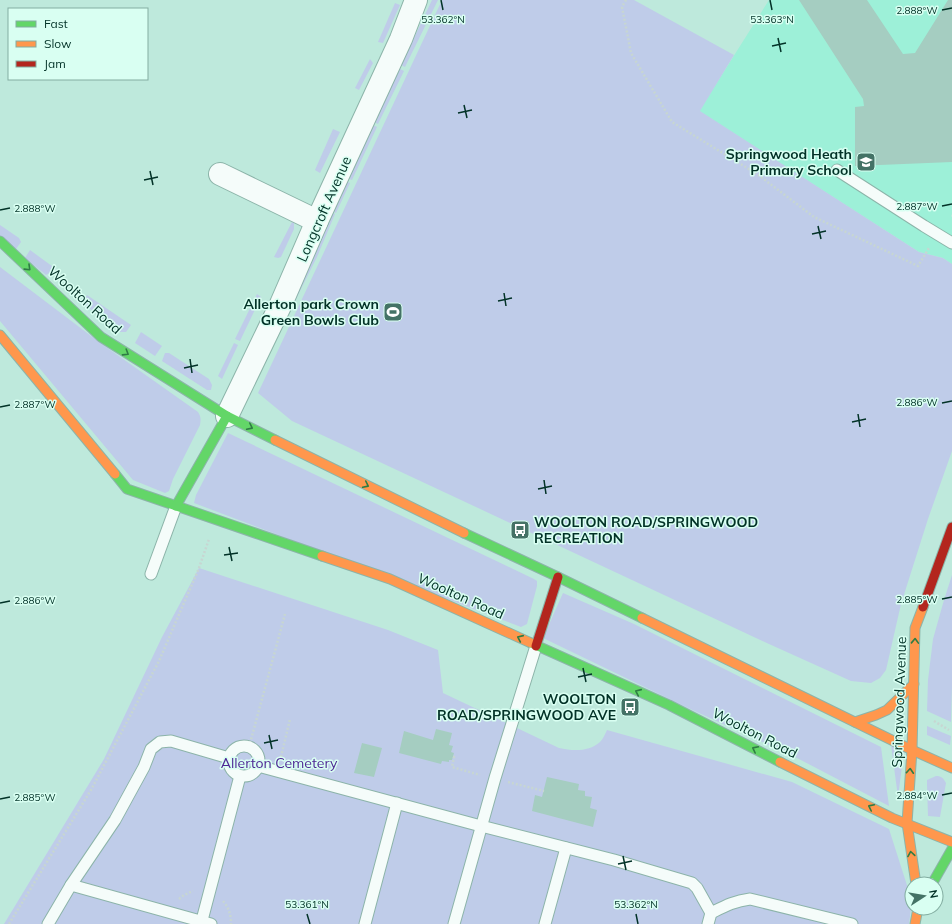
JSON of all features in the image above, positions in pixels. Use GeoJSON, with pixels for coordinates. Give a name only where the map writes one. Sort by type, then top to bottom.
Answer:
{"type":"FeatureCollection","features":[{"type":"Feature","properties":{"kind":"main road","name":"Woolton Road"},"geometry":{"type":"LineString","coordinates":[[0,241],[101,337],[227,416],[436,519],[952,768]]}},
{"type":"Feature","properties":{"kind":"main road","name":"Woolton Road"},"geometry":{"type":"LineString","coordinates":[[0,336],[127,489],[390,579],[669,705],[892,818],[952,842]]}},
{"type":"Feature","properties":{"kind":"main road"},"geometry":{"type":"LineString","coordinates":[[176,506],[227,416]]}},
{"type":"Feature","properties":{"kind":"main road","name":"Springwood Avenue"},"geometry":{"type":"LineString","coordinates":[[915,876],[907,824],[912,750],[915,628],[952,527]]}},
{"type":"Feature","properties":{"kind":"main road"},"geometry":{"type":"LineString","coordinates":[[536,646],[558,577]]}},
{"type":"Feature","properties":{"kind":"main road"},"geometry":{"type":"LineString","coordinates":[[856,722],[887,710],[914,684]]}},
{"type":"Feature","properties":{"kind":"main road"},"geometry":{"type":"LineString","coordinates":[[937,876],[952,849]]}},
{"type":"Feature","properties":{"kind":"street","name":"Longcroft Avenue"},"geometry":{"type":"LineString","coordinates":[[227,416],[281,304],[317,221],[402,39],[416,0]]}},
{"type":"Feature","properties":{"kind":"street"},"geometry":{"type":"LineString","coordinates":[[220,174],[317,221]]}},
{"type":"Feature","properties":{"kind":"lane"},"geometry":{"type":"LineString","coordinates":[[837,170],[924,226],[952,242]]}},
{"type":"Feature","properties":{"kind":"lane"},"geometry":{"type":"LineString","coordinates":[[151,574],[176,506]]}},
{"type":"Feature","properties":{"kind":"lane"},"geometry":{"type":"LineString","coordinates":[[454,924],[495,778],[536,646]]}},
{"type":"Feature","properties":{"kind":"lane"},"geometry":{"type":"LineString","coordinates":[[48,924],[71,885],[115,820],[144,767],[151,749],[160,742],[171,742],[229,758]]}},
{"type":"Feature","properties":{"kind":"lane"},"geometry":{"type":"LineString","coordinates":[[240,746],[249,747],[257,753],[259,758],[258,766],[252,774],[240,776],[234,773],[231,769],[229,765],[229,758],[232,751],[236,748],[240,746]]}},
{"type":"Feature","properties":{"kind":"lane"},"geometry":{"type":"LineString","coordinates":[[258,766],[614,860],[692,883],[697,888],[710,919],[727,905],[750,899],[852,924]]}},
{"type":"Feature","properties":{"kind":"lane"},"geometry":{"type":"LineString","coordinates":[[71,885],[205,923],[240,776]]}},
{"type":"Feature","properties":{"kind":"lane"},"geometry":{"type":"LineString","coordinates":[[365,924],[397,803]]}},
{"type":"Feature","properties":{"kind":"lane"},"geometry":{"type":"LineString","coordinates":[[545,924],[566,848]]}},
{"type":"Feature","properties":{"kind":"path"},"geometry":{"type":"LineString","coordinates":[[626,0],[622,7],[631,53],[672,122],[757,174],[814,217],[918,266],[929,248],[935,250]]}},
{"type":"Feature","properties":{"kind":"path"},"geometry":{"type":"LineString","coordinates":[[9,924],[91,790],[159,661],[200,568],[216,520]]}},
{"type":"Feature","properties":{"kind":"path"},"geometry":{"type":"LineString","coordinates":[[249,747],[285,614]]}},
{"type":"Feature","properties":{"kind":"path"},"geometry":{"type":"LineString","coordinates":[[277,771],[290,719]]}},
{"type":"Feature","properties":{"kind":"path"},"geometry":{"type":"LineString","coordinates":[[934,720],[949,730]]}},
{"type":"Feature","properties":{"kind":"path"},"geometry":{"type":"LineString","coordinates":[[453,757],[452,767],[544,791]]}},
{"type":"Feature","properties":{"kind":"shaded area","name":"Springwood Heath Primary School"},"geometry":{"type":"Polygon","coordinates":[[[769,0],[952,0],[952,264],[943,258],[919,252],[699,111],[769,0]]]}},
{"type":"Feature","properties":{"kind":"green space"},"geometry":{"type":"Polygon","coordinates":[[[432,0],[438,0],[405,67],[401,65],[432,0]]]}},
{"type":"Feature","properties":{"kind":"green space"},"geometry":{"type":"Polygon","coordinates":[[[442,0],[634,0],[734,55],[700,111],[919,252],[943,258],[952,264],[952,451],[928,519],[901,604],[886,670],[880,678],[871,683],[851,681],[769,644],[292,421],[258,393],[442,0]]]}},
{"type":"Feature","properties":{"kind":"green space"},"geometry":{"type":"Polygon","coordinates":[[[395,3],[400,5],[383,43],[378,42],[395,3]]]}},
{"type":"Feature","properties":{"kind":"green space"},"geometry":{"type":"Polygon","coordinates":[[[370,59],[373,63],[359,90],[355,88],[370,59]]]}},
{"type":"Feature","properties":{"kind":"green space"},"geometry":{"type":"Polygon","coordinates":[[[400,69],[404,71],[378,124],[374,122],[400,69]]]}},
{"type":"Feature","properties":{"kind":"green space"},"geometry":{"type":"Polygon","coordinates":[[[373,125],[377,127],[352,180],[347,178],[373,125]]]}},
{"type":"Feature","properties":{"kind":"green space"},"geometry":{"type":"Polygon","coordinates":[[[333,129],[340,132],[320,173],[315,170],[333,129]]]}},
{"type":"Feature","properties":{"kind":"green space"},"geometry":{"type":"Polygon","coordinates":[[[346,181],[350,183],[336,213],[332,211],[346,181]]]}},
{"type":"Feature","properties":{"kind":"green space"},"geometry":{"type":"Polygon","coordinates":[[[331,212],[335,214],[317,257],[281,329],[331,212]]]}},
{"type":"Feature","properties":{"kind":"green space"},"geometry":{"type":"Polygon","coordinates":[[[292,222],[294,223],[294,229],[281,257],[274,257],[292,222]]]}},
{"type":"Feature","properties":{"kind":"green space"},"geometry":{"type":"Polygon","coordinates":[[[0,225],[19,238],[21,242],[16,249],[0,236],[0,225]]]}},
{"type":"Feature","properties":{"kind":"green space"},"geometry":{"type":"Polygon","coordinates":[[[30,250],[56,269],[46,275],[25,258],[30,250]]]}},
{"type":"Feature","properties":{"kind":"green space"},"geometry":{"type":"Polygon","coordinates":[[[0,267],[99,342],[198,412],[200,415],[200,425],[173,479],[169,491],[165,493],[133,480],[0,321],[0,267]]]}},
{"type":"Feature","properties":{"kind":"green space"},"geometry":{"type":"Polygon","coordinates":[[[257,294],[261,297],[240,341],[235,339],[257,294]]]}},
{"type":"Feature","properties":{"kind":"green space"},"geometry":{"type":"Polygon","coordinates":[[[87,295],[131,325],[126,332],[120,332],[85,305],[84,300],[87,295]]]}},
{"type":"Feature","properties":{"kind":"green space"},"geometry":{"type":"Polygon","coordinates":[[[141,332],[162,346],[155,356],[135,343],[141,332]]]}},
{"type":"Feature","properties":{"kind":"green space"},"geometry":{"type":"Polygon","coordinates":[[[234,343],[238,345],[222,379],[218,376],[234,343]]]}},
{"type":"Feature","properties":{"kind":"green space"},"geometry":{"type":"Polygon","coordinates":[[[165,353],[169,353],[209,379],[212,385],[211,390],[207,390],[162,361],[165,353]]]}},
{"type":"Feature","properties":{"kind":"green space"},"geometry":{"type":"Polygon","coordinates":[[[228,433],[534,579],[537,581],[537,586],[527,624],[521,627],[194,503],[196,495],[228,433]]]}},
{"type":"Feature","properties":{"kind":"green space","name":"Allerton Cemetery"},"geometry":{"type":"Polygon","coordinates":[[[199,568],[388,630],[438,650],[443,693],[559,748],[581,750],[591,748],[600,742],[607,730],[792,782],[889,829],[904,876],[904,916],[910,916],[909,924],[4,924],[104,759],[162,637],[199,568]]]}},
{"type":"Feature","properties":{"kind":"green space"},"geometry":{"type":"Polygon","coordinates":[[[952,575],[951,722],[927,711],[928,680],[933,639],[952,575]]]}},
{"type":"Feature","properties":{"kind":"green space"},"geometry":{"type":"Polygon","coordinates":[[[563,593],[634,624],[881,747],[889,806],[797,758],[688,708],[543,638],[563,593]]]}},
{"type":"Feature","properties":{"kind":"green space"},"geometry":{"type":"Polygon","coordinates":[[[927,726],[951,736],[950,745],[927,735],[927,726]]]}},
{"type":"Feature","properties":{"kind":"green space"},"geometry":{"type":"Polygon","coordinates":[[[891,745],[904,751],[898,797],[891,745]]]}},
{"type":"Feature","properties":{"kind":"green space"},"geometry":{"type":"Polygon","coordinates":[[[940,776],[946,783],[940,817],[928,816],[927,780],[940,776]]]}},
{"type":"Feature","properties":{"kind":"building"},"geometry":{"type":"Polygon","coordinates":[[[799,0],[867,0],[903,54],[915,53],[948,0],[952,0],[952,162],[855,166],[855,107],[864,106],[863,99],[799,0]]]}},
{"type":"Feature","properties":{"kind":"building"},"geometry":{"type":"Polygon","coordinates":[[[436,729],[452,733],[449,745],[453,746],[451,752],[454,753],[452,760],[449,760],[449,762],[442,761],[441,764],[399,753],[404,731],[433,740],[436,729]]]}},
{"type":"Feature","properties":{"kind":"building"},"geometry":{"type":"Polygon","coordinates":[[[362,743],[382,748],[374,777],[354,773],[362,743]]]}},
{"type":"Feature","properties":{"kind":"building"},"geometry":{"type":"Polygon","coordinates":[[[547,777],[579,784],[578,790],[585,791],[585,796],[592,797],[590,808],[597,810],[593,827],[532,811],[535,795],[542,797],[547,777]]]}},
{"type":"Feature","properties":{"kind":"traffic: fast"},"geometry":{"type":"LineString","coordinates":[[0,241],[101,337],[227,416],[275,440]]}},
{"type":"Feature","properties":{"kind":"traffic: fast"},"geometry":{"type":"LineString","coordinates":[[176,506],[227,416]]}},
{"type":"Feature","properties":{"kind":"traffic: fast"},"geometry":{"type":"LineString","coordinates":[[115,474],[127,489],[322,556]]}},
{"type":"Feature","properties":{"kind":"traffic: fast"},"geometry":{"type":"LineString","coordinates":[[464,533],[642,618]]}},
{"type":"Feature","properties":{"kind":"traffic: fast"},"geometry":{"type":"LineString","coordinates":[[531,643],[669,705],[780,762]]}},
{"type":"Feature","properties":{"kind":"traffic: fast"},"geometry":{"type":"LineString","coordinates":[[937,876],[952,849]]}},
{"type":"Feature","properties":{"kind":"traffic: slow"},"geometry":{"type":"LineString","coordinates":[[0,335],[115,474]]}},
{"type":"Feature","properties":{"kind":"traffic: slow"},"geometry":{"type":"LineString","coordinates":[[275,440],[464,533]]}},
{"type":"Feature","properties":{"kind":"traffic: slow"},"geometry":{"type":"LineString","coordinates":[[322,556],[390,579],[531,643]]}},
{"type":"Feature","properties":{"kind":"traffic: slow"},"geometry":{"type":"LineString","coordinates":[[915,876],[907,823],[912,750],[915,628],[923,607]]}},
{"type":"Feature","properties":{"kind":"traffic: slow"},"geometry":{"type":"LineString","coordinates":[[642,618],[912,750],[952,768]]}},
{"type":"Feature","properties":{"kind":"traffic: slow"},"geometry":{"type":"LineString","coordinates":[[855,722],[887,710],[914,684]]}},
{"type":"Feature","properties":{"kind":"traffic: slow"},"geometry":{"type":"LineString","coordinates":[[780,762],[892,818],[952,842]]}},
{"type":"Feature","properties":{"kind":"traffic: slow"},"geometry":{"type":"LineString","coordinates":[[915,924],[916,916]]}},
{"type":"Feature","properties":{"kind":"traffic: jam"},"geometry":{"type":"LineString","coordinates":[[923,607],[952,527]]}},
{"type":"Feature","properties":{"kind":"traffic: jam"},"geometry":{"type":"LineString","coordinates":[[536,646],[558,577]]}},
{"type":"Feature","properties":{"kind":"place","name":"Springwood Heath Primary School"},"geometry":{"type":"Point","coordinates":[866,162]}},
{"type":"Feature","properties":{"kind":"place","name":"Allerton park Crown Green Bowls Club"},"geometry":{"type":"Point","coordinates":[393,312]}},
{"type":"Feature","properties":{"kind":"place","name":"WOOLTON ROAD/SPRINGWOOD RECREATION"},"geometry":{"type":"Point","coordinates":[520,530]}},
{"type":"Feature","properties":{"kind":"place","name":"WOOLTON ROAD/SPRINGWOOD AVE"},"geometry":{"type":"Point","coordinates":[630,707]}}]}
